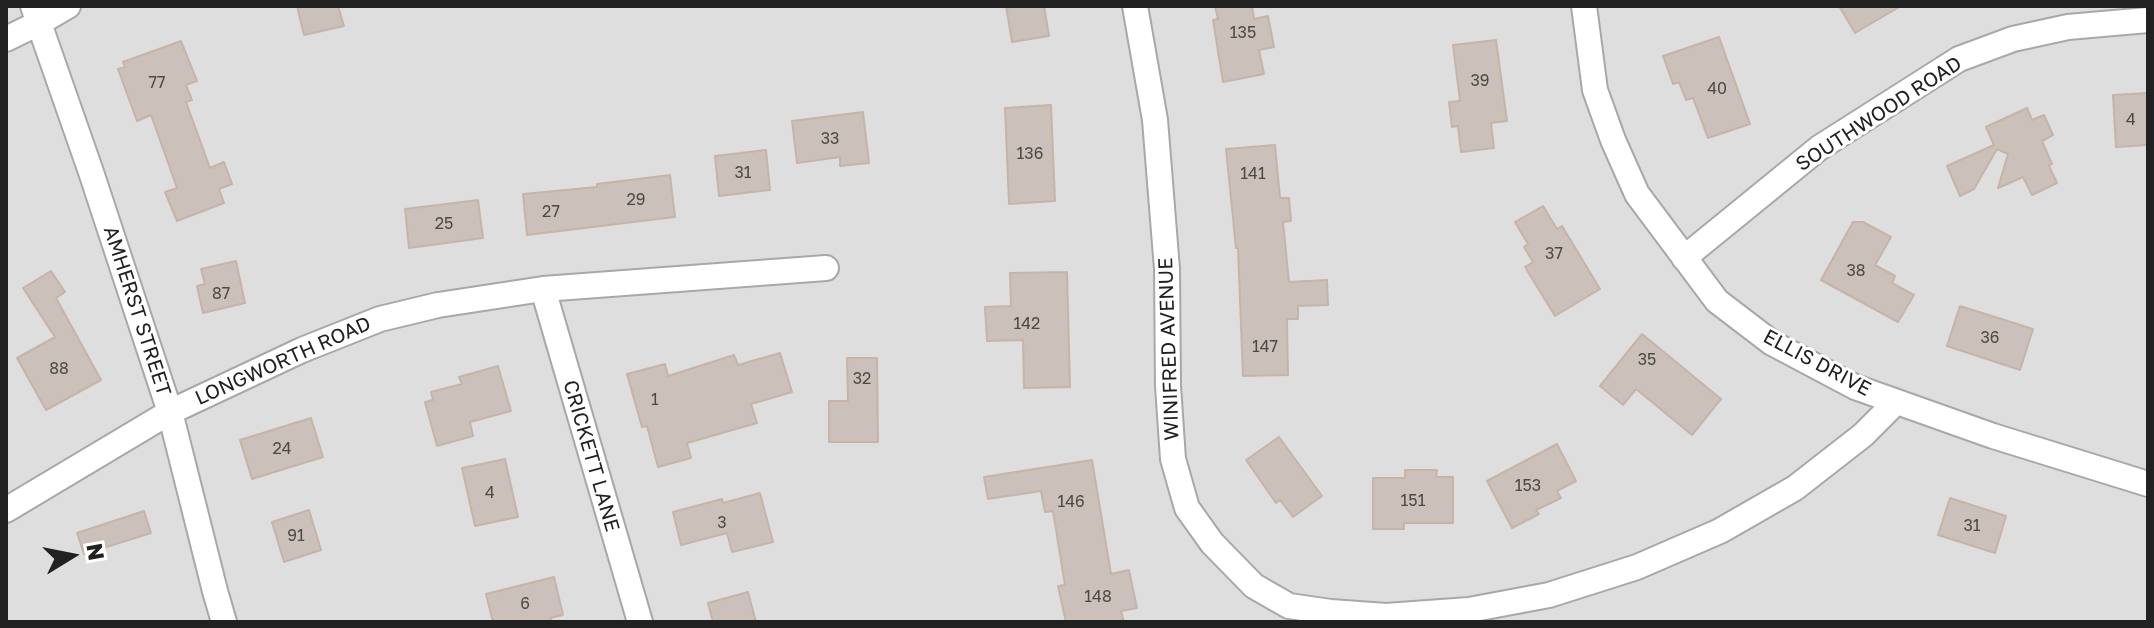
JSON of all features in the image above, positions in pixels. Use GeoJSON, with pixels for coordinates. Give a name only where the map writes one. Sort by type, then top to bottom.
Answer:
{"type":"FeatureCollection","features":[{"type":"Feature","properties":{"kind":"street"},"geometry":{"type":"LineString","coordinates":[[6,39],[36,15],[68,6]]}},
{"type":"Feature","properties":{"kind":"street","name":"WINIFRED AVENUE"},"geometry":{"type":"LineString","coordinates":[[1135,6],[1155,120],[1167,269],[1168,386],[1173,459],[1187,508],[1212,543],[1254,586],[1289,606],[1386,616],[1469,610],[1549,595],[1637,567],[1720,531],[1795,488],[1863,435],[1896,402]]}},
{"type":"Feature","properties":{"kind":"street","name":"ELLIS DRIVE"},"geometry":{"type":"LineString","coordinates":[[1584,6],[1595,90],[1637,194],[1717,301],[1772,343],[1855,387],[1993,436],[2148,484]]}},
{"type":"Feature","properties":{"kind":"street","name":"AMHERST STREET"},"geometry":{"type":"LineString","coordinates":[[36,15],[170,412],[224,622]]}},
{"type":"Feature","properties":{"kind":"street","name":"SOUTHWOOD ROAD"},"geometry":{"type":"LineString","coordinates":[[1684,258],[1819,148],[1959,59],[2013,39],[2068,27],[2148,20]]}},
{"type":"Feature","properties":{"kind":"street","name":"LONGWORTH ROAD"},"geometry":{"type":"LineString","coordinates":[[6,510],[170,412],[302,350],[380,319],[438,305],[543,289],[826,268]]}},
{"type":"Feature","properties":{"kind":"street","name":"CRICKETT LANE"},"geometry":{"type":"LineString","coordinates":[[543,289],[640,622]]}},
{"type":"Feature","properties":{"kind":"shaded area"},"geometry":{"type":"Polygon","coordinates":[[[6,6],[2148,6],[2148,622],[6,622],[6,6]]]}},
{"type":"Feature","properties":{"kind":"building"},"geometry":{"type":"Polygon","coordinates":[[[297,6],[338,6],[344,26],[304,35],[297,6]]]}},
{"type":"Feature","properties":{"kind":"building"},"geometry":{"type":"Polygon","coordinates":[[[1006,6],[1044,6],[1049,36],[1012,42],[1006,6]]]}},
{"type":"Feature","properties":{"kind":"building"},"geometry":{"type":"Polygon","coordinates":[[[1215,6],[1252,6],[1254,19],[1268,16],[1274,47],[1259,50],[1264,74],[1223,82],[1213,20],[1218,19],[1215,6]]]}},
{"type":"Feature","properties":{"kind":"building"},"geometry":{"type":"Polygon","coordinates":[[[1839,6],[1901,6],[1855,33],[1839,6]]]}},
{"type":"Feature","properties":{"kind":"building"},"geometry":{"type":"Polygon","coordinates":[[[1719,37],[1750,124],[1708,138],[1693,98],[1686,100],[1679,82],[1673,84],[1663,56],[1719,37]]]}},
{"type":"Feature","properties":{"kind":"building"},"geometry":{"type":"Polygon","coordinates":[[[1496,40],[1507,121],[1491,123],[1494,148],[1461,152],[1458,126],[1452,127],[1449,102],[1460,101],[1453,45],[1496,40]]]}},
{"type":"Feature","properties":{"kind":"building"},"geometry":{"type":"Polygon","coordinates":[[[181,41],[197,81],[186,85],[192,100],[186,102],[210,168],[224,162],[232,184],[219,189],[224,203],[177,221],[165,192],[177,188],[151,115],[137,121],[118,69],[125,67],[123,62],[181,41]]]}},
{"type":"Feature","properties":{"kind":"building"},"geometry":{"type":"Polygon","coordinates":[[[2148,93],[2148,145],[2116,147],[2113,95],[2148,93]]]}},
{"type":"Feature","properties":{"kind":"building"},"geometry":{"type":"Polygon","coordinates":[[[1051,105],[1055,201],[1009,204],[1005,108],[1051,105]]]}},
{"type":"Feature","properties":{"kind":"building"},"geometry":{"type":"Polygon","coordinates":[[[2027,108],[2032,120],[2044,115],[2053,135],[2042,141],[2057,183],[2032,195],[2023,177],[1998,188],[2008,154],[1997,149],[1974,189],[1960,196],[1947,166],[1994,145],[1986,127],[2027,108]]]}},
{"type":"Feature","properties":{"kind":"building"},"geometry":{"type":"Polygon","coordinates":[[[863,112],[869,163],[840,166],[840,157],[797,163],[792,121],[863,112]]]}},
{"type":"Feature","properties":{"kind":"building"},"geometry":{"type":"Polygon","coordinates":[[[1275,145],[1280,198],[1289,198],[1291,221],[1283,222],[1289,282],[1327,280],[1328,305],[1298,306],[1298,319],[1287,319],[1288,375],[1243,376],[1238,248],[1226,149],[1275,145]]]}},
{"type":"Feature","properties":{"kind":"building"},"geometry":{"type":"Polygon","coordinates":[[[766,150],[770,190],[719,196],[715,156],[766,150]]]}},
{"type":"Feature","properties":{"kind":"building"},"geometry":{"type":"Polygon","coordinates":[[[670,175],[675,217],[527,235],[523,194],[597,187],[597,184],[670,175]]]}},
{"type":"Feature","properties":{"kind":"building"},"geometry":{"type":"Polygon","coordinates":[[[478,200],[483,238],[409,248],[405,209],[478,200]]]}},
{"type":"Feature","properties":{"kind":"building"},"geometry":{"type":"Polygon","coordinates":[[[1543,206],[1557,229],[1562,226],[1600,289],[1555,316],[1525,267],[1533,262],[1524,247],[1528,244],[1515,222],[1543,206]]]}},
{"type":"Feature","properties":{"kind":"building"},"geometry":{"type":"Polygon","coordinates":[[[1853,222],[1863,222],[1891,237],[1875,265],[1895,276],[1892,283],[1914,295],[1898,322],[1821,280],[1853,222]]]}},
{"type":"Feature","properties":{"kind":"building"},"geometry":{"type":"Polygon","coordinates":[[[236,261],[245,303],[203,313],[197,286],[205,284],[201,269],[236,261]]]}},
{"type":"Feature","properties":{"kind":"building"},"geometry":{"type":"Polygon","coordinates":[[[51,271],[65,292],[56,298],[101,380],[46,410],[17,358],[55,337],[23,288],[51,271]]]}},
{"type":"Feature","properties":{"kind":"building"},"geometry":{"type":"Polygon","coordinates":[[[1067,272],[1070,387],[1024,388],[1023,340],[987,341],[985,307],[1011,306],[1010,273],[1067,272]]]}},
{"type":"Feature","properties":{"kind":"building"},"geometry":{"type":"Polygon","coordinates":[[[1960,306],[2033,329],[2020,370],[1947,346],[1960,306]]]}},
{"type":"Feature","properties":{"kind":"building"},"geometry":{"type":"Polygon","coordinates":[[[1642,334],[1721,399],[1692,435],[1636,389],[1623,405],[1600,386],[1642,334]]]}},
{"type":"Feature","properties":{"kind":"building"},"geometry":{"type":"Polygon","coordinates":[[[780,353],[792,392],[751,404],[757,423],[687,443],[691,458],[658,467],[647,426],[642,427],[627,374],[665,364],[668,376],[734,355],[738,365],[780,353]]]}},
{"type":"Feature","properties":{"kind":"building"},"geometry":{"type":"Polygon","coordinates":[[[847,358],[877,358],[878,442],[829,442],[829,401],[848,401],[847,358]]]}},
{"type":"Feature","properties":{"kind":"building"},"geometry":{"type":"Polygon","coordinates":[[[498,366],[511,411],[470,422],[473,436],[437,446],[425,402],[433,400],[431,392],[462,384],[459,377],[498,366]]]}},
{"type":"Feature","properties":{"kind":"building"},"geometry":{"type":"Polygon","coordinates":[[[311,418],[323,457],[252,479],[240,440],[311,418]]]}},
{"type":"Feature","properties":{"kind":"building"},"geometry":{"type":"Polygon","coordinates":[[[1279,437],[1322,496],[1293,517],[1280,500],[1276,503],[1246,460],[1279,437]]]}},
{"type":"Feature","properties":{"kind":"building"},"geometry":{"type":"Polygon","coordinates":[[[1557,444],[1576,481],[1557,491],[1561,498],[1536,510],[1539,514],[1512,528],[1487,481],[1557,444]]]}},
{"type":"Feature","properties":{"kind":"building"},"geometry":{"type":"Polygon","coordinates":[[[505,459],[518,517],[475,526],[462,468],[505,459]]]}},
{"type":"Feature","properties":{"kind":"building"},"geometry":{"type":"Polygon","coordinates":[[[1092,460],[1111,574],[1129,570],[1137,608],[1121,611],[1124,622],[1066,622],[1058,586],[1065,585],[1053,511],[1045,512],[1041,491],[988,499],[984,477],[1092,460]]]}},
{"type":"Feature","properties":{"kind":"building"},"geometry":{"type":"Polygon","coordinates":[[[1405,470],[1437,470],[1436,477],[1453,477],[1453,523],[1404,523],[1404,529],[1373,529],[1373,478],[1405,478],[1405,470]]]}},
{"type":"Feature","properties":{"kind":"building"},"geometry":{"type":"Polygon","coordinates":[[[760,493],[773,542],[732,552],[727,533],[681,545],[673,512],[760,493]]]}},
{"type":"Feature","properties":{"kind":"building"},"geometry":{"type":"Polygon","coordinates":[[[1950,498],[2006,516],[1995,553],[1938,535],[1950,498]]]}},
{"type":"Feature","properties":{"kind":"building"},"geometry":{"type":"Polygon","coordinates":[[[309,510],[321,550],[284,562],[272,522],[309,510]]]}},
{"type":"Feature","properties":{"kind":"building"},"geometry":{"type":"Polygon","coordinates":[[[144,511],[151,533],[84,554],[77,533],[144,511]]]}},
{"type":"Feature","properties":{"kind":"building"},"geometry":{"type":"Polygon","coordinates":[[[554,577],[563,615],[550,618],[552,622],[493,622],[486,594],[554,577]]]}},
{"type":"Feature","properties":{"kind":"building"},"geometry":{"type":"Polygon","coordinates":[[[748,592],[756,622],[713,622],[708,603],[748,592]]]}}]}
